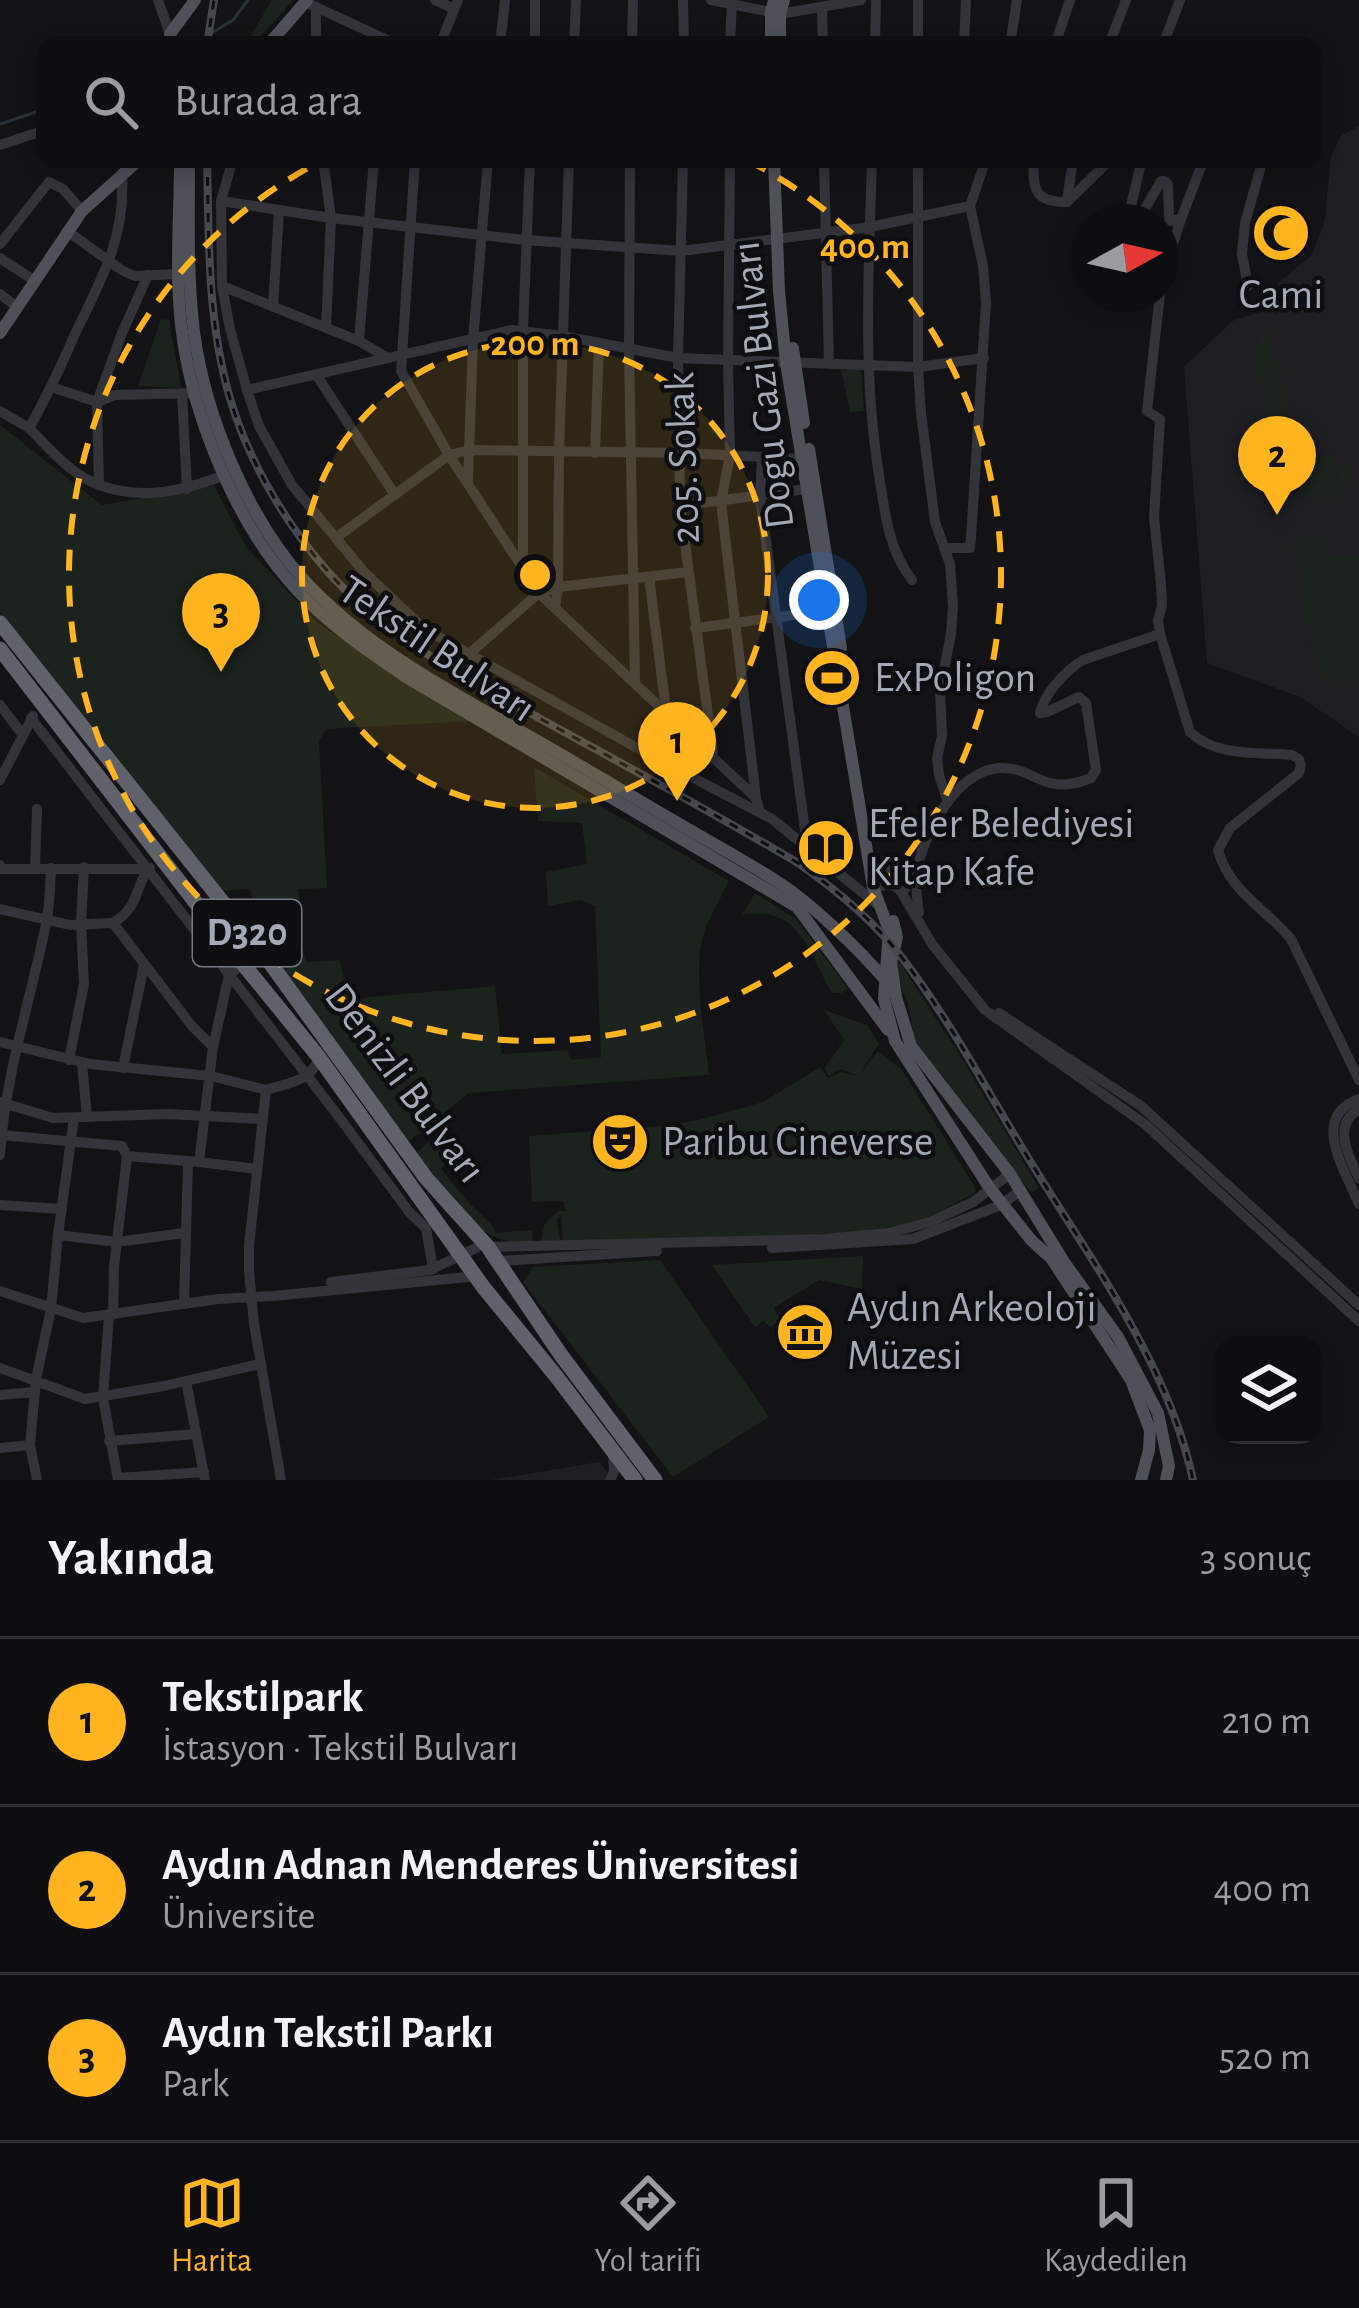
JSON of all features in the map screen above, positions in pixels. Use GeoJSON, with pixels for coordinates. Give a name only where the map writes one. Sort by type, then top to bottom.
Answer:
{"type":"FeatureCollection","features":[{"type":"Feature","properties":{"kind":"highway","name":"Denizli Bulvarı"},"geometry":{"type":"LineString","coordinates":[[0,623],[260,949],[427,1178],[479,1259],[561,1355],[655,1480]]}},
{"type":"Feature","properties":{"kind":"highway","name":"Denizli Bulvarı"},"geometry":{"type":"LineString","coordinates":[[0,649],[236,969],[318,1055],[445,1234],[479,1259],[484,1288],[635,1480]]}},
{"type":"Feature","properties":{"kind":"main road"},"geometry":{"type":"LineString","coordinates":[[175,36],[195,0]]}},
{"type":"Feature","properties":{"kind":"main road"},"geometry":{"type":"LineString","coordinates":[[277,36],[309,3]]}},
{"type":"Feature","properties":{"kind":"main road"},"geometry":{"type":"LineString","coordinates":[[0,333],[82,211],[128,168]]}},
{"type":"Feature","properties":{"kind":"main road","name":"Tekstil Bulvarı"},"geometry":{"type":"LineString","coordinates":[[180,168],[181,323],[194,393],[225,476],[264,550],[298,592],[349,638],[445,701],[796,907],[864,956],[896,997]]}},
{"type":"Feature","properties":{"kind":"main road","name":"Tekstil Bulvarı"},"geometry":{"type":"LineString","coordinates":[[189,168],[194,393],[273,541],[303,579],[375,643],[781,884],[824,930],[1001,1205],[1051,1258],[1131,1380],[1150,1430],[1143,1475]]}},
{"type":"Feature","properties":{"kind":"main road"},"geometry":{"type":"LineString","coordinates":[[778,168],[791,363],[877,886],[896,928],[891,962],[896,997],[911,1046],[1010,1174],[1144,1382],[1166,1444],[1166,1479]]}},
{"type":"Feature","properties":{"kind":"main road","name":"Dogu Gazi Bulvarı"},"geometry":{"type":"LineString","coordinates":[[791,363],[809,486]]}},
{"type":"Feature","properties":{"kind":"main road"},"geometry":{"type":"LineString","coordinates":[[831,610],[877,886],[889,930],[884,999],[895,1041]]}},
{"type":"Feature","properties":{"kind":"main road"},"geometry":{"type":"LineString","coordinates":[[864,956],[886,955]]}},
{"type":"Feature","properties":{"kind":"main road"},"geometry":{"type":"LineString","coordinates":[[981,1174],[999,1161]]}},
{"type":"Feature","properties":{"kind":"main road"},"geometry":{"type":"LineString","coordinates":[[1143,1475],[1157,1470],[1166,1479]]}},
{"type":"Feature","properties":{"kind":"street"},"geometry":{"type":"LineString","coordinates":[[158,0],[170,36]]}},
{"type":"Feature","properties":{"kind":"street"},"geometry":{"type":"LineString","coordinates":[[435,0],[456,4],[444,36]]}},
{"type":"Feature","properties":{"kind":"street"},"geometry":{"type":"LineString","coordinates":[[501,36],[505,0]]}},
{"type":"Feature","properties":{"kind":"street"},"geometry":{"type":"LineString","coordinates":[[535,0],[535,36]]}},
{"type":"Feature","properties":{"kind":"street"},"geometry":{"type":"LineString","coordinates":[[574,36],[576,0]]}},
{"type":"Feature","properties":{"kind":"street"},"geometry":{"type":"LineString","coordinates":[[632,36],[633,0]]}},
{"type":"Feature","properties":{"kind":"street"},"geometry":{"type":"LineString","coordinates":[[683,0],[683,36]]}},
{"type":"Feature","properties":{"kind":"street"},"geometry":{"type":"LineString","coordinates":[[711,0],[777,7],[861,0]]}},
{"type":"Feature","properties":{"kind":"street"},"geometry":{"type":"LineString","coordinates":[[875,36],[876,0]]}},
{"type":"Feature","properties":{"kind":"street"},"geometry":{"type":"LineString","coordinates":[[918,0],[918,36]]}},
{"type":"Feature","properties":{"kind":"street"},"geometry":{"type":"LineString","coordinates":[[964,36],[966,0]]}},
{"type":"Feature","properties":{"kind":"street"},"geometry":{"type":"LineString","coordinates":[[1011,36],[1017,0]]}},
{"type":"Feature","properties":{"kind":"street"},"geometry":{"type":"LineString","coordinates":[[1058,36],[1070,0]]}},
{"type":"Feature","properties":{"kind":"street"},"geometry":{"type":"LineString","coordinates":[[1166,36],[1180,0]]}},
{"type":"Feature","properties":{"kind":"street"},"geometry":{"type":"LineString","coordinates":[[1111,36],[1121,1]]}},
{"type":"Feature","properties":{"kind":"street"},"geometry":{"type":"LineString","coordinates":[[730,36],[731,2]]}},
{"type":"Feature","properties":{"kind":"street"},"geometry":{"type":"LineString","coordinates":[[309,3],[314,36]]}},
{"type":"Feature","properties":{"kind":"street"},"geometry":{"type":"LineString","coordinates":[[309,3],[379,36]]}},
{"type":"Feature","properties":{"kind":"street"},"geometry":{"type":"LineString","coordinates":[[824,36],[829,4]]}},
{"type":"Feature","properties":{"kind":"street"},"geometry":{"type":"LineString","coordinates":[[0,145],[36,133]]}},
{"type":"Feature","properties":{"kind":"street"},"geometry":{"type":"LineString","coordinates":[[230,168],[221,201],[222,286],[247,390],[259,426],[292,485],[364,572],[423,628],[760,813],[807,845],[882,909]]}},
{"type":"Feature","properties":{"kind":"street"},"geometry":{"type":"LineString","coordinates":[[324,168],[331,218],[326,328]]}},
{"type":"Feature","properties":{"kind":"street"},"geometry":{"type":"LineString","coordinates":[[359,341],[373,168]]}},
{"type":"Feature","properties":{"kind":"street"},"geometry":{"type":"LineString","coordinates":[[414,168],[394,357],[401,371],[539,593],[756,798]]}},
{"type":"Feature","properties":{"kind":"street"},"geometry":{"type":"LineString","coordinates":[[468,484],[472,341],[487,168]]}},
{"type":"Feature","properties":{"kind":"street"},"geometry":{"type":"LineString","coordinates":[[523,567],[523,330],[529,168]]}},
{"type":"Feature","properties":{"kind":"street"},"geometry":{"type":"LineString","coordinates":[[555,608],[569,168]]}},
{"type":"Feature","properties":{"kind":"street"},"geometry":{"type":"LineString","coordinates":[[629,168],[635,682]]}},
{"type":"Feature","properties":{"kind":"street","name":"205. Sokak"},"geometry":{"type":"LineString","coordinates":[[683,168],[680,506],[713,756]]}},
{"type":"Feature","properties":{"kind":"street"},"geometry":{"type":"LineString","coordinates":[[730,168],[730,455],[721,502],[760,813]]}},
{"type":"Feature","properties":{"kind":"street"},"geometry":{"type":"LineString","coordinates":[[824,168],[829,364]]}},
{"type":"Feature","properties":{"kind":"street"},"geometry":{"type":"LineString","coordinates":[[872,168],[869,413],[887,524],[899,562],[912,580]]}},
{"type":"Feature","properties":{"kind":"street"},"geometry":{"type":"LineString","coordinates":[[918,168],[921,413],[935,522],[950,564],[953,606],[940,690],[942,736],[937,758],[948,802]]}},
{"type":"Feature","properties":{"kind":"street"},"geometry":{"type":"LineString","coordinates":[[944,548],[970,548],[986,302],[970,206],[983,168]]}},
{"type":"Feature","properties":{"kind":"street"},"geometry":{"type":"LineString","coordinates":[[1034,168],[1042,199],[1066,202]]}},
{"type":"Feature","properties":{"kind":"street"},"geometry":{"type":"LineString","coordinates":[[1066,202],[1072,168]]}},
{"type":"Feature","properties":{"kind":"street"},"geometry":{"type":"LineString","coordinates":[[1066,202],[1102,168]]}},
{"type":"Feature","properties":{"kind":"street"},"geometry":{"type":"LineString","coordinates":[[1140,168],[1130,210],[1143,212],[1161,181],[1166,181],[1168,217],[1170,221],[1181,219]]}},
{"type":"Feature","properties":{"kind":"street"},"geometry":{"type":"LineString","coordinates":[[1179,225],[1201,168]]}},
{"type":"Feature","properties":{"kind":"street"},"geometry":{"type":"LineString","coordinates":[[1248,286],[1242,254],[1245,223],[1260,168]]}},
{"type":"Feature","properties":{"kind":"street"},"geometry":{"type":"LineString","coordinates":[[29,428],[110,262],[119,234],[122,173]]}},
{"type":"Feature","properties":{"kind":"street"},"geometry":{"type":"LineString","coordinates":[[0,244],[49,182],[63,189],[82,211]]}},
{"type":"Feature","properties":{"kind":"street"},"geometry":{"type":"LineString","coordinates":[[221,201],[369,223],[681,251],[870,227],[970,206]]}},
{"type":"Feature","properties":{"kind":"street"},"geometry":{"type":"LineString","coordinates":[[273,307],[279,211]]}},
{"type":"Feature","properties":{"kind":"street"},"geometry":{"type":"LineString","coordinates":[[67,231],[135,276],[179,274]]}},
{"type":"Feature","properties":{"kind":"street"},"geometry":{"type":"LineString","coordinates":[[0,258],[35,281]]}},
{"type":"Feature","properties":{"kind":"street"},"geometry":{"type":"LineString","coordinates":[[98,485],[97,402],[148,275]]}},
{"type":"Feature","properties":{"kind":"street"},"geometry":{"type":"LineString","coordinates":[[222,286],[394,357]]}},
{"type":"Feature","properties":{"kind":"street"},"geometry":{"type":"LineString","coordinates":[[0,294],[17,307]]}},
{"type":"Feature","properties":{"kind":"street"},"geometry":{"type":"LineString","coordinates":[[1158,312],[1147,411],[1160,419],[1154,518],[1160,634],[1190,732],[1199,741],[1214,748],[1292,755],[1301,765],[1299,773],[1230,828],[1218,850],[1231,881],[1291,939],[1357,1078],[1358,1102],[1343,1126],[1359,1178]]}},
{"type":"Feature","properties":{"kind":"street"},"geometry":{"type":"LineString","coordinates":[[247,390],[512,330],[678,358],[728,361],[918,367],[984,358]]}},
{"type":"Feature","properties":{"kind":"street"},"geometry":{"type":"LineString","coordinates":[[595,453],[599,344]]}},
{"type":"Feature","properties":{"kind":"street"},"geometry":{"type":"LineString","coordinates":[[317,376],[394,494]]}},
{"type":"Feature","properties":{"kind":"street"},"geometry":{"type":"LineString","coordinates":[[51,387],[97,402],[116,395],[194,393],[187,489]]}},
{"type":"Feature","properties":{"kind":"street"},"geometry":{"type":"LineString","coordinates":[[0,411],[29,428],[86,480],[119,493],[187,489],[225,476]]}},
{"type":"Feature","properties":{"kind":"street"},"geometry":{"type":"LineString","coordinates":[[337,537],[449,455],[469,450],[802,459]]}},
{"type":"Feature","properties":{"kind":"street"},"geometry":{"type":"LineString","coordinates":[[762,458],[760,496],[807,845]]}},
{"type":"Feature","properties":{"kind":"street"},"geometry":{"type":"LineString","coordinates":[[680,506],[809,486]]}},
{"type":"Feature","properties":{"kind":"street"},"geometry":{"type":"LineString","coordinates":[[470,653],[539,593],[688,572]]}},
{"type":"Feature","properties":{"kind":"street"},"geometry":{"type":"LineString","coordinates":[[649,577],[666,710]]}},
{"type":"Feature","properties":{"kind":"street"},"geometry":{"type":"LineString","coordinates":[[695,628],[831,610]]}},
{"type":"Feature","properties":{"kind":"street"},"geometry":{"type":"LineString","coordinates":[[920,912],[916,872],[936,818],[948,802],[978,774],[1000,768],[1064,786],[1091,778],[1096,770],[1086,704],[1079,697],[1040,713],[1042,703],[1074,665],[1160,634]]}},
{"type":"Feature","properties":{"kind":"street"},"geometry":{"type":"LineString","coordinates":[[0,705],[22,734]]}},
{"type":"Feature","properties":{"kind":"street"},"geometry":{"type":"LineString","coordinates":[[0,780],[31,718],[44,706]]}},
{"type":"Feature","properties":{"kind":"street"},"geometry":{"type":"LineString","coordinates":[[31,718],[155,864]]}},
{"type":"Feature","properties":{"kind":"street"},"geometry":{"type":"LineString","coordinates":[[34,868],[37,809]]}},
{"type":"Feature","properties":{"kind":"street"},"geometry":{"type":"LineString","coordinates":[[876,862],[893,872],[963,977],[991,1008],[1141,1106],[1359,1304]]}},
{"type":"Feature","properties":{"kind":"street"},"geometry":{"type":"LineString","coordinates":[[0,878],[1,867],[155,864]]}},
{"type":"Feature","properties":{"kind":"street"},"geometry":{"type":"LineString","coordinates":[[0,909],[70,926],[113,923],[134,903],[143,877],[155,864]]}},
{"type":"Feature","properties":{"kind":"street"},"geometry":{"type":"LineString","coordinates":[[37,1480],[30,1445],[35,1386],[51,1309],[72,1140],[81,1118],[75,1061],[84,984],[84,867]]}},
{"type":"Feature","properties":{"kind":"street"},"geometry":{"type":"LineString","coordinates":[[0,1155],[3,1103],[47,920],[51,868]]}},
{"type":"Feature","properties":{"kind":"street"},"geometry":{"type":"LineString","coordinates":[[877,886],[892,884],[900,890],[952,974],[985,1010],[1146,1125],[1359,1321]]}},
{"type":"Feature","properties":{"kind":"street"},"geometry":{"type":"LineString","coordinates":[[113,923],[213,1047]]}},
{"type":"Feature","properties":{"kind":"street"},"geometry":{"type":"LineString","coordinates":[[123,1068],[144,965]]}},
{"type":"Feature","properties":{"kind":"street"},"geometry":{"type":"LineString","coordinates":[[236,969],[308,1077],[426,1228],[433,1269]]}},
{"type":"Feature","properties":{"kind":"street"},"geometry":{"type":"LineString","coordinates":[[184,1304],[184,1233],[194,1162],[213,1047],[236,969]]}},
{"type":"Feature","properties":{"kind":"street"},"geometry":{"type":"LineString","coordinates":[[0,1042],[75,1061],[211,1076],[266,1090],[308,1077],[318,1055]]}},
{"type":"Feature","properties":{"kind":"street"},"geometry":{"type":"LineString","coordinates":[[266,1090],[249,1246],[260,1364],[281,1480]]}},
{"type":"Feature","properties":{"kind":"street"},"geometry":{"type":"LineString","coordinates":[[1358,1102],[1340,1108],[1333,1136],[1359,1204]]}},
{"type":"Feature","properties":{"kind":"street"},"geometry":{"type":"LineString","coordinates":[[3,1103],[53,1118],[203,1115],[263,1119]]}},
{"type":"Feature","properties":{"kind":"street"},"geometry":{"type":"LineString","coordinates":[[1,1135],[122,1146],[127,1156],[103,1398],[118,1479],[204,1476],[185,1381]]}},
{"type":"Feature","properties":{"kind":"street"},"geometry":{"type":"LineString","coordinates":[[127,1156],[257,1169]]}},
{"type":"Feature","properties":{"kind":"street"},"geometry":{"type":"LineString","coordinates":[[251,1295],[272,1296],[479,1259],[890,1233],[930,1222],[973,1202],[1010,1174]]}},
{"type":"Feature","properties":{"kind":"street"},"geometry":{"type":"LineString","coordinates":[[702,1245],[807,1247],[913,1239],[1001,1205],[1021,1190]]}},
{"type":"Feature","properties":{"kind":"street"},"geometry":{"type":"LineString","coordinates":[[0,1205],[62,1209]]}},
{"type":"Feature","properties":{"kind":"street"},"geometry":{"type":"LineString","coordinates":[[58,1235],[117,1242],[184,1233]]}},
{"type":"Feature","properties":{"kind":"street"},"geometry":{"type":"LineString","coordinates":[[433,1269],[446,1258],[445,1234]]}},
{"type":"Feature","properties":{"kind":"street"},"geometry":{"type":"LineString","coordinates":[[0,1292],[83,1318],[479,1259]]}},
{"type":"Feature","properties":{"kind":"street"},"geometry":{"type":"LineString","coordinates":[[0,1368],[35,1386],[85,1399],[260,1364]]}},
{"type":"Feature","properties":{"kind":"street"},"geometry":{"type":"LineString","coordinates":[[0,1395],[35,1386]]}},
{"type":"Feature","properties":{"kind":"street"},"geometry":{"type":"LineString","coordinates":[[109,1441],[196,1434]]}},
{"type":"Feature","properties":{"kind":"street"},"geometry":{"type":"LineString","coordinates":[[0,1448],[30,1445]]}},
{"type":"Feature","properties":{"kind":"street"},"geometry":{"type":"LineString","coordinates":[[610,1480],[612,1449]]}},
{"type":"Feature","properties":{"kind":"shaded area"},"geometry":{"type":"Polygon","coordinates":[[[272,0],[293,0],[261,36],[250,36],[272,0]]]}},
{"type":"Feature","properties":{"kind":"shaded area"},"geometry":{"type":"Polygon","coordinates":[[[1359,126],[1359,737],[1300,697],[1207,663],[1184,367],[1232,321],[1269,309],[1278,283],[1312,255],[1325,220],[1331,155],[1342,135],[1359,126]]]}},
{"type":"Feature","properties":{"kind":"shaded area"},"geometry":{"type":"Polygon","coordinates":[[[161,319],[169,320],[181,388],[138,386],[161,319]]]}},
{"type":"Feature","properties":{"kind":"shaded area"},"geometry":{"type":"Polygon","coordinates":[[[1261,328],[1268,334],[1271,357],[1281,368],[1283,433],[1273,432],[1261,397],[1261,328]]]}},
{"type":"Feature","properties":{"kind":"shaded area"},"geometry":{"type":"Polygon","coordinates":[[[861,368],[864,411],[850,412],[841,370],[861,368]]]}},
{"type":"Feature","properties":{"kind":"shaded area"},"geometry":{"type":"Polygon","coordinates":[[[0,425],[102,505],[214,485],[246,547],[319,624],[469,721],[326,729],[319,741],[327,888],[298,889],[301,912],[266,916],[264,903],[253,902],[250,889],[221,891],[0,613],[0,425]]]}},
{"type":"Feature","properties":{"kind":"shaded area"},"geometry":{"type":"Polygon","coordinates":[[[1290,454],[1332,457],[1331,483],[1338,480],[1339,464],[1350,464],[1342,497],[1306,497],[1304,488],[1290,488],[1292,480],[1297,480],[1288,478],[1290,454]]]}},
{"type":"Feature","properties":{"kind":"shaded area"},"geometry":{"type":"Polygon","coordinates":[[[1293,536],[1322,536],[1332,557],[1359,557],[1359,681],[1333,682],[1320,675],[1293,536]]]}},
{"type":"Feature","properties":{"kind":"shaded area"},"geometry":{"type":"Polygon","coordinates":[[[534,767],[729,881],[706,926],[699,966],[709,1075],[469,1093],[407,1143],[261,947],[269,939],[300,938],[306,962],[340,960],[348,999],[495,986],[502,1054],[567,1050],[571,1060],[601,1057],[595,906],[581,900],[548,906],[546,872],[587,864],[582,823],[538,821],[534,767]]]}},
{"type":"Feature","properties":{"kind":"shaded area"},"geometry":{"type":"Polygon","coordinates":[[[755,893],[796,919],[848,988],[832,993],[809,948],[790,925],[778,917],[742,915],[755,893]]]}},
{"type":"Feature","properties":{"kind":"shaded area"},"geometry":{"type":"Polygon","coordinates":[[[896,957],[1039,1188],[1031,1193],[915,1040],[896,957]]]}},
{"type":"Feature","properties":{"kind":"shaded area"},"geometry":{"type":"Polygon","coordinates":[[[824,1010],[867,1025],[879,1044],[859,1075],[878,1051],[902,1070],[975,1193],[919,1223],[847,1233],[563,1243],[561,1214],[557,1220],[561,1244],[540,1244],[545,1223],[558,1211],[566,1211],[563,1201],[532,1202],[529,1136],[699,1120],[763,1102],[820,1067],[828,1078],[842,1072],[858,1076],[841,1069],[828,1076],[825,1068],[844,1040],[824,1010]]]}},
{"type":"Feature","properties":{"kind":"shaded area"},"geometry":{"type":"Polygon","coordinates":[[[435,1136],[448,1154],[441,1169],[496,1233],[532,1230],[533,1244],[499,1238],[472,1222],[414,1155],[435,1136]]]}},
{"type":"Feature","properties":{"kind":"shaded area"},"geometry":{"type":"Polygon","coordinates":[[[863,1256],[862,1289],[819,1280],[774,1308],[780,1320],[771,1327],[763,1321],[755,1327],[712,1265],[863,1256]]]}},
{"type":"Feature","properties":{"kind":"shaded area"},"geometry":{"type":"Polygon","coordinates":[[[660,1260],[769,1417],[673,1477],[523,1282],[533,1267],[660,1260]]]}},
{"type":"Feature","properties":{"kind":"shaded area"},"geometry":{"type":"Polygon","coordinates":[[[599,1462],[615,1480],[491,1480],[599,1462]]]}},
{"type":"Feature","properties":{"kind":"waterway"},"geometry":{"type":"LineString","coordinates":[[207,36],[233,20],[248,0]]}},
{"type":"Feature","properties":{"kind":"waterway"},"geometry":{"type":"LineString","coordinates":[[0,124],[36,112]]}},
{"type":"Feature","properties":{"kind":"railway"},"geometry":{"type":"LineString","coordinates":[[208,36],[214,0]]}},
{"type":"Feature","properties":{"kind":"railway"},"geometry":{"type":"LineString","coordinates":[[207,168],[213,307],[229,395],[254,460],[311,552],[360,604],[407,641],[798,863],[877,929],[950,1028],[1124,1312],[1165,1394],[1193,1480]]}},
{"type":"Feature","properties":{"kind":"place","name":"Cami"},"geometry":{"type":"Point","coordinates":[1281,233]}},
{"type":"Feature","properties":{"kind":"place","name":"Aydın Adnan Menderes Üniversitesi"},"geometry":{"type":"Point","coordinates":[1277,515]}},
{"type":"Feature","properties":{"kind":"place","name":"Aydın Tekstil Parkı"},"geometry":{"type":"Point","coordinates":[221,672]}},
{"type":"Feature","properties":{"kind":"place","name":"ExPoligon"},"geometry":{"type":"Point","coordinates":[832,678]}},
{"type":"Feature","properties":{"kind":"place","name":"Tekstilpark"},"geometry":{"type":"Point","coordinates":[677,801]}},
{"type":"Feature","properties":{"kind":"place","name":"Efeler Belediyesi Kitap Kafe"},"geometry":{"type":"Point","coordinates":[826,848]}},
{"type":"Feature","properties":{"kind":"place","name":"Paribu Cineverse"},"geometry":{"type":"Point","coordinates":[620,1142]}},
{"type":"Feature","properties":{"kind":"place","name":"Aydın Arkeoloji Müzesi"},"geometry":{"type":"Point","coordinates":[805,1332]}}]}
